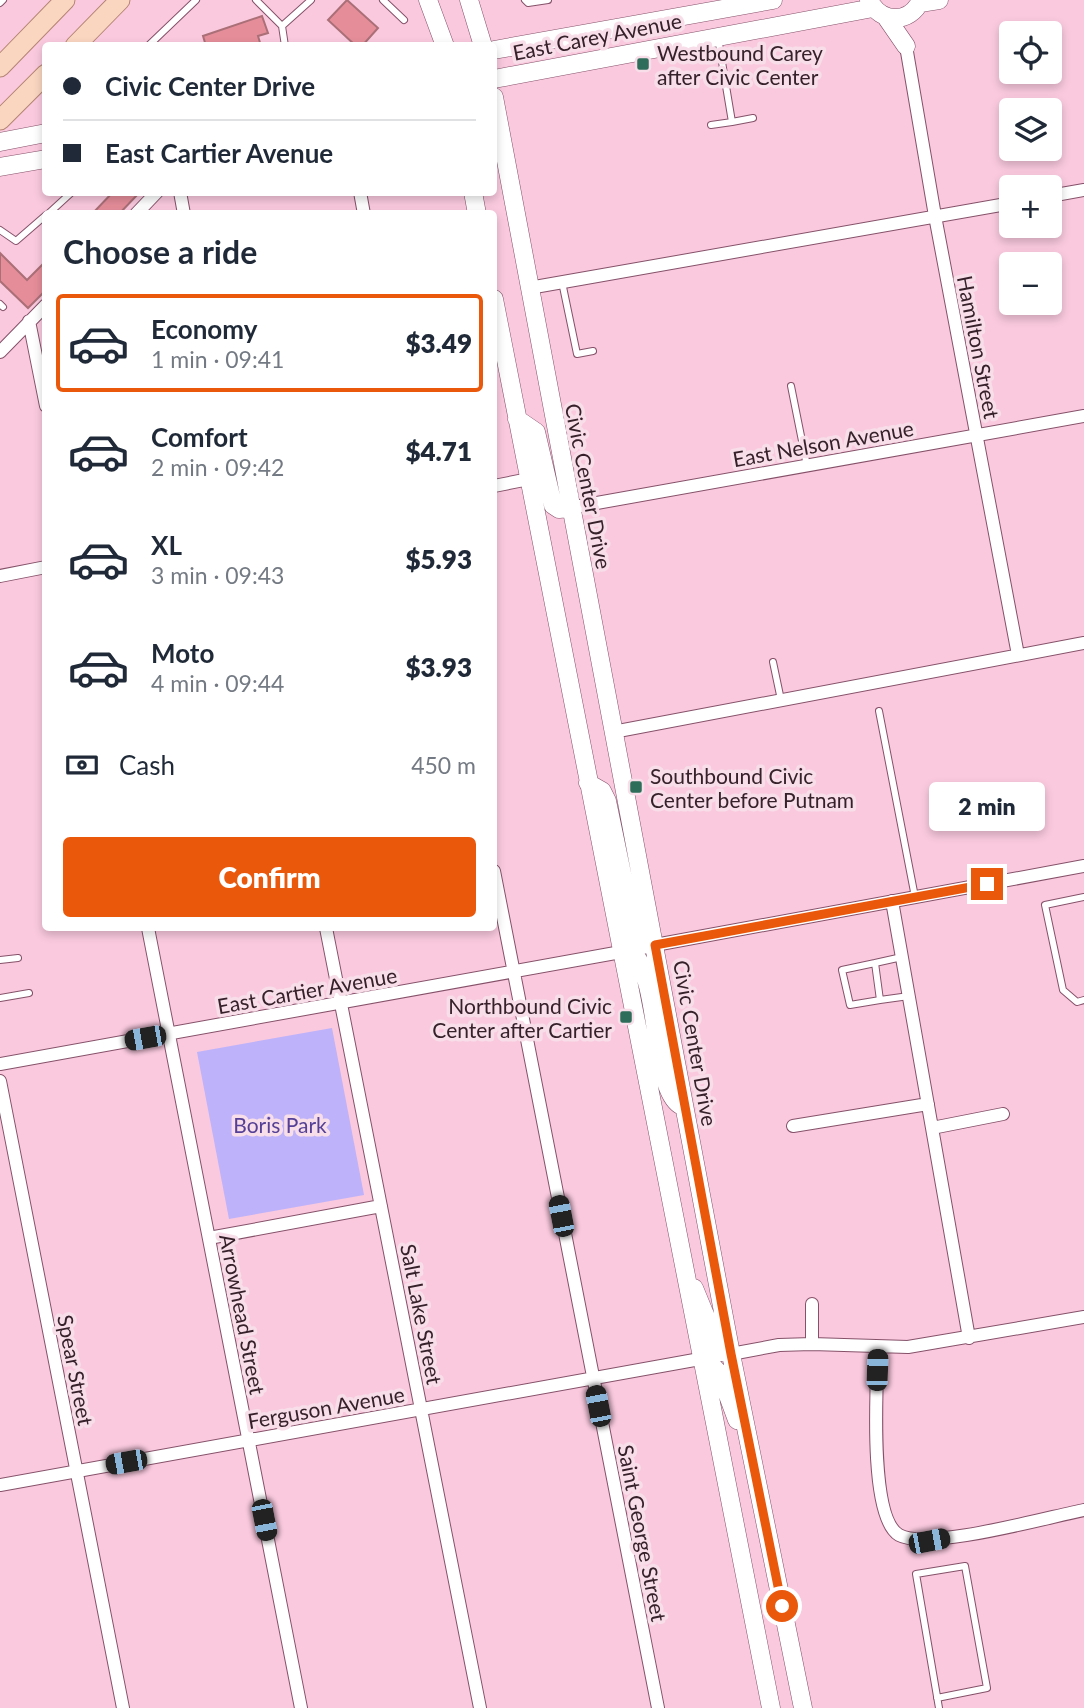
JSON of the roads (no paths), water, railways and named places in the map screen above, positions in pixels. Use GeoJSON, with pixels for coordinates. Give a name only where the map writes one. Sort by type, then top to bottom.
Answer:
{"type":"FeatureCollection","features":[{"type":"Feature","properties":{"kind":"main road"},"geometry":{"type":"LineString","coordinates":[[0,66],[65,0]]}},
{"type":"Feature","properties":{"kind":"main road"},"geometry":{"type":"LineString","coordinates":[[81,42],[120,0]]}},
{"type":"Feature","properties":{"kind":"main road"},"geometry":{"type":"LineString","coordinates":[[428,0],[444,42]]}},
{"type":"Feature","properties":{"kind":"main road"},"geometry":{"type":"LineString","coordinates":[[469,0],[482,42]]}},
{"type":"Feature","properties":{"kind":"main road","name":"East Carey Avenue"},"geometry":{"type":"LineString","coordinates":[[497,49],[773,0]]}},
{"type":"Feature","properties":{"kind":"main road"},"geometry":{"type":"LineString","coordinates":[[906,46],[918,5],[939,0]]}},
{"type":"Feature","properties":{"kind":"main road","name":"East Carey Avenue"},"geometry":{"type":"LineString","coordinates":[[497,78],[876,9],[902,18],[918,5]]}},
{"type":"Feature","properties":{"kind":"main road"},"geometry":{"type":"LineString","coordinates":[[876,9],[906,46]]}},
{"type":"Feature","properties":{"kind":"main road"},"geometry":{"type":"LineString","coordinates":[[0,120],[42,78]]}},
{"type":"Feature","properties":{"kind":"main road","name":"Civic Center Drive"},"geometry":{"type":"LineString","coordinates":[[497,113],[569,509],[655,945],[731,1354],[803,1708]]}},
{"type":"Feature","properties":{"kind":"main road"},"geometry":{"type":"LineString","coordinates":[[0,142],[42,134]]}},
{"type":"Feature","properties":{"kind":"main road"},"geometry":{"type":"LineString","coordinates":[[0,167],[42,160]]}},
{"type":"Feature","properties":{"kind":"main road"},"geometry":{"type":"LineString","coordinates":[[497,315],[700,1359],[771,1708]]}},
{"type":"Feature","properties":{"kind":"main road"},"geometry":{"type":"LineString","coordinates":[[517,419],[536,432],[553,505],[559,509],[569,509]]}},
{"type":"Feature","properties":{"kind":"main road"},"geometry":{"type":"LineString","coordinates":[[588,783],[602,791],[607,802],[635,936],[640,944],[655,945]]}},
{"type":"Feature","properties":{"kind":"main road"},"geometry":{"type":"LineString","coordinates":[[621,952],[633,953],[639,959],[646,976],[667,1081],[673,1100],[685,1108]]}},
{"type":"Feature","properties":{"kind":"main road"},"geometry":{"type":"LineString","coordinates":[[679,1252],[710,1327],[714,1347],[731,1354]]}},
{"type":"Feature","properties":{"kind":"main road"},"geometry":{"type":"LineString","coordinates":[[700,1359],[707,1360],[720,1374],[724,1392],[751,1452]]}},
{"type":"Feature","properties":{"kind":"street","name":"Hamilton Street"},"geometry":{"type":"LineString","coordinates":[[906,46],[934,216],[1018,655]]}},
{"type":"Feature","properties":{"kind":"street"},"geometry":{"type":"LineString","coordinates":[[1062,194],[1084,190]]}},
{"type":"Feature","properties":{"kind":"street"},"geometry":{"type":"LineString","coordinates":[[140,210],[153,196]]}},
{"type":"Feature","properties":{"kind":"street"},"geometry":{"type":"LineString","coordinates":[[529,288],[999,204]]}},
{"type":"Feature","properties":{"kind":"street"},"geometry":{"type":"LineString","coordinates":[[0,352],[42,309]]}},
{"type":"Feature","properties":{"kind":"street"},"geometry":{"type":"LineString","coordinates":[[29,321],[42,386]]}},
{"type":"Feature","properties":{"kind":"street","name":"East Nelson Avenue"},"geometry":{"type":"LineString","coordinates":[[569,509],[1084,416]]}},
{"type":"Feature","properties":{"kind":"street"},"geometry":{"type":"LineString","coordinates":[[497,485],[529,479]]}},
{"type":"Feature","properties":{"kind":"street"},"geometry":{"type":"LineString","coordinates":[[0,576],[42,568]]}},
{"type":"Feature","properties":{"kind":"street"},"geometry":{"type":"LineString","coordinates":[[612,732],[1084,643]]}},
{"type":"Feature","properties":{"kind":"street"},"geometry":{"type":"LineString","coordinates":[[655,945],[1084,866]]}},
{"type":"Feature","properties":{"kind":"street","name":"Saint George Street"},"geometry":{"type":"LineString","coordinates":[[497,887],[658,1708]]}},
{"type":"Feature","properties":{"kind":"street"},"geometry":{"type":"LineString","coordinates":[[892,901],[969,1338]]}},
{"type":"Feature","properties":{"kind":"street","name":"Arrowhead Street"},"geometry":{"type":"LineString","coordinates":[[149,931],[301,1708]]}},
{"type":"Feature","properties":{"kind":"street","name":"Salt Lake Street"},"geometry":{"type":"LineString","coordinates":[[327,931],[480,1708]]}},
{"type":"Feature","properties":{"kind":"street","name":"East Cartier Avenue"},"geometry":{"type":"LineString","coordinates":[[0,1064],[621,952]]}},
{"type":"Feature","properties":{"kind":"street","name":"Spear Street"},"geometry":{"type":"LineString","coordinates":[[0,1081],[123,1708]]}},
{"type":"Feature","properties":{"kind":"street"},"geometry":{"type":"LineString","coordinates":[[793,1126],[928,1104]]}},
{"type":"Feature","properties":{"kind":"street"},"geometry":{"type":"LineString","coordinates":[[932,1128],[1003,1114]]}},
{"type":"Feature","properties":{"kind":"street"},"geometry":{"type":"LineString","coordinates":[[208,1238],[381,1206]]}},
{"type":"Feature","properties":{"kind":"street"},"geometry":{"type":"LineString","coordinates":[[812,1304],[812,1343]]}},
{"type":"Feature","properties":{"kind":"street"},"geometry":{"type":"LineString","coordinates":[[731,1354],[779,1345],[812,1343],[908,1347],[1084,1318]]}},
{"type":"Feature","properties":{"kind":"street"},"geometry":{"type":"LineString","coordinates":[[878,1347],[875,1441],[884,1508],[890,1525],[899,1535],[929,1541],[1084,1510]]}},
{"type":"Feature","properties":{"kind":"street","name":"Ferguson Avenue"},"geometry":{"type":"LineString","coordinates":[[0,1485],[700,1359]]}},
{"type":"Feature","properties":{"kind":"lane"},"geometry":{"type":"LineString","coordinates":[[152,42],[196,0]]}},
{"type":"Feature","properties":{"kind":"lane"},"geometry":{"type":"LineString","coordinates":[[256,0],[282,26],[284,42]]}},
{"type":"Feature","properties":{"kind":"lane"},"geometry":{"type":"LineString","coordinates":[[282,26],[311,0]]}},
{"type":"Feature","properties":{"kind":"lane"},"geometry":{"type":"LineString","coordinates":[[383,0],[404,20]]}},
{"type":"Feature","properties":{"kind":"lane"},"geometry":{"type":"LineString","coordinates":[[525,0],[528,3],[548,0]]}},
{"type":"Feature","properties":{"kind":"lane"},"geometry":{"type":"LineString","coordinates":[[718,37],[732,122]]}},
{"type":"Feature","properties":{"kind":"lane"},"geometry":{"type":"LineString","coordinates":[[711,125],[753,118]]}},
{"type":"Feature","properties":{"kind":"lane"},"geometry":{"type":"LineString","coordinates":[[52,210],[67,196]]}},
{"type":"Feature","properties":{"kind":"lane"},"geometry":{"type":"LineString","coordinates":[[0,230],[16,241],[42,218]]}},
{"type":"Feature","properties":{"kind":"lane"},"geometry":{"type":"LineString","coordinates":[[562,282],[577,354],[593,351]]}},
{"type":"Feature","properties":{"kind":"lane"},"geometry":{"type":"LineString","coordinates":[[792,386],[807,466]]}},
{"type":"Feature","properties":{"kind":"lane"},"geometry":{"type":"LineString","coordinates":[[773,662],[781,700]]}},
{"type":"Feature","properties":{"kind":"lane"},"geometry":{"type":"LineString","coordinates":[[879,711],[915,897]]}},
{"type":"Feature","properties":{"kind":"lane"},"geometry":{"type":"LineString","coordinates":[[1084,897],[1045,905],[1063,990],[1077,1002],[1084,1000]]}},
{"type":"Feature","properties":{"kind":"lane"},"geometry":{"type":"LineString","coordinates":[[0,960],[18,957]]}},
{"type":"Feature","properties":{"kind":"lane"},"geometry":{"type":"LineString","coordinates":[[902,957],[842,970],[850,1006],[909,996]]}},
{"type":"Feature","properties":{"kind":"lane"},"geometry":{"type":"LineString","coordinates":[[875,963],[880,1000]]}},
{"type":"Feature","properties":{"kind":"lane"},"geometry":{"type":"LineString","coordinates":[[0,998],[29,993]]}},
{"type":"Feature","properties":{"kind":"lane"},"geometry":{"type":"LineString","coordinates":[[937,1698],[987,1688],[965,1566],[916,1574],[937,1698],[939,1708]]}},
{"type":"Feature","properties":{"kind":"place","name":"Westbound Carey after Civic Center"},"geometry":{"type":"Point","coordinates":[643,64]}},
{"type":"Feature","properties":{"kind":"place","name":"Southbound Civic Center before Putnam"},"geometry":{"type":"Point","coordinates":[636,787]}},
{"type":"Feature","properties":{"kind":"place","name":"Northbound Civic Center after Cartier"},"geometry":{"type":"Point","coordinates":[626,1017]}},
{"type":"Feature","properties":{"kind":"park label","name":"Boris Park"},"geometry":{"type":"Point","coordinates":[280,1124]}}]}
